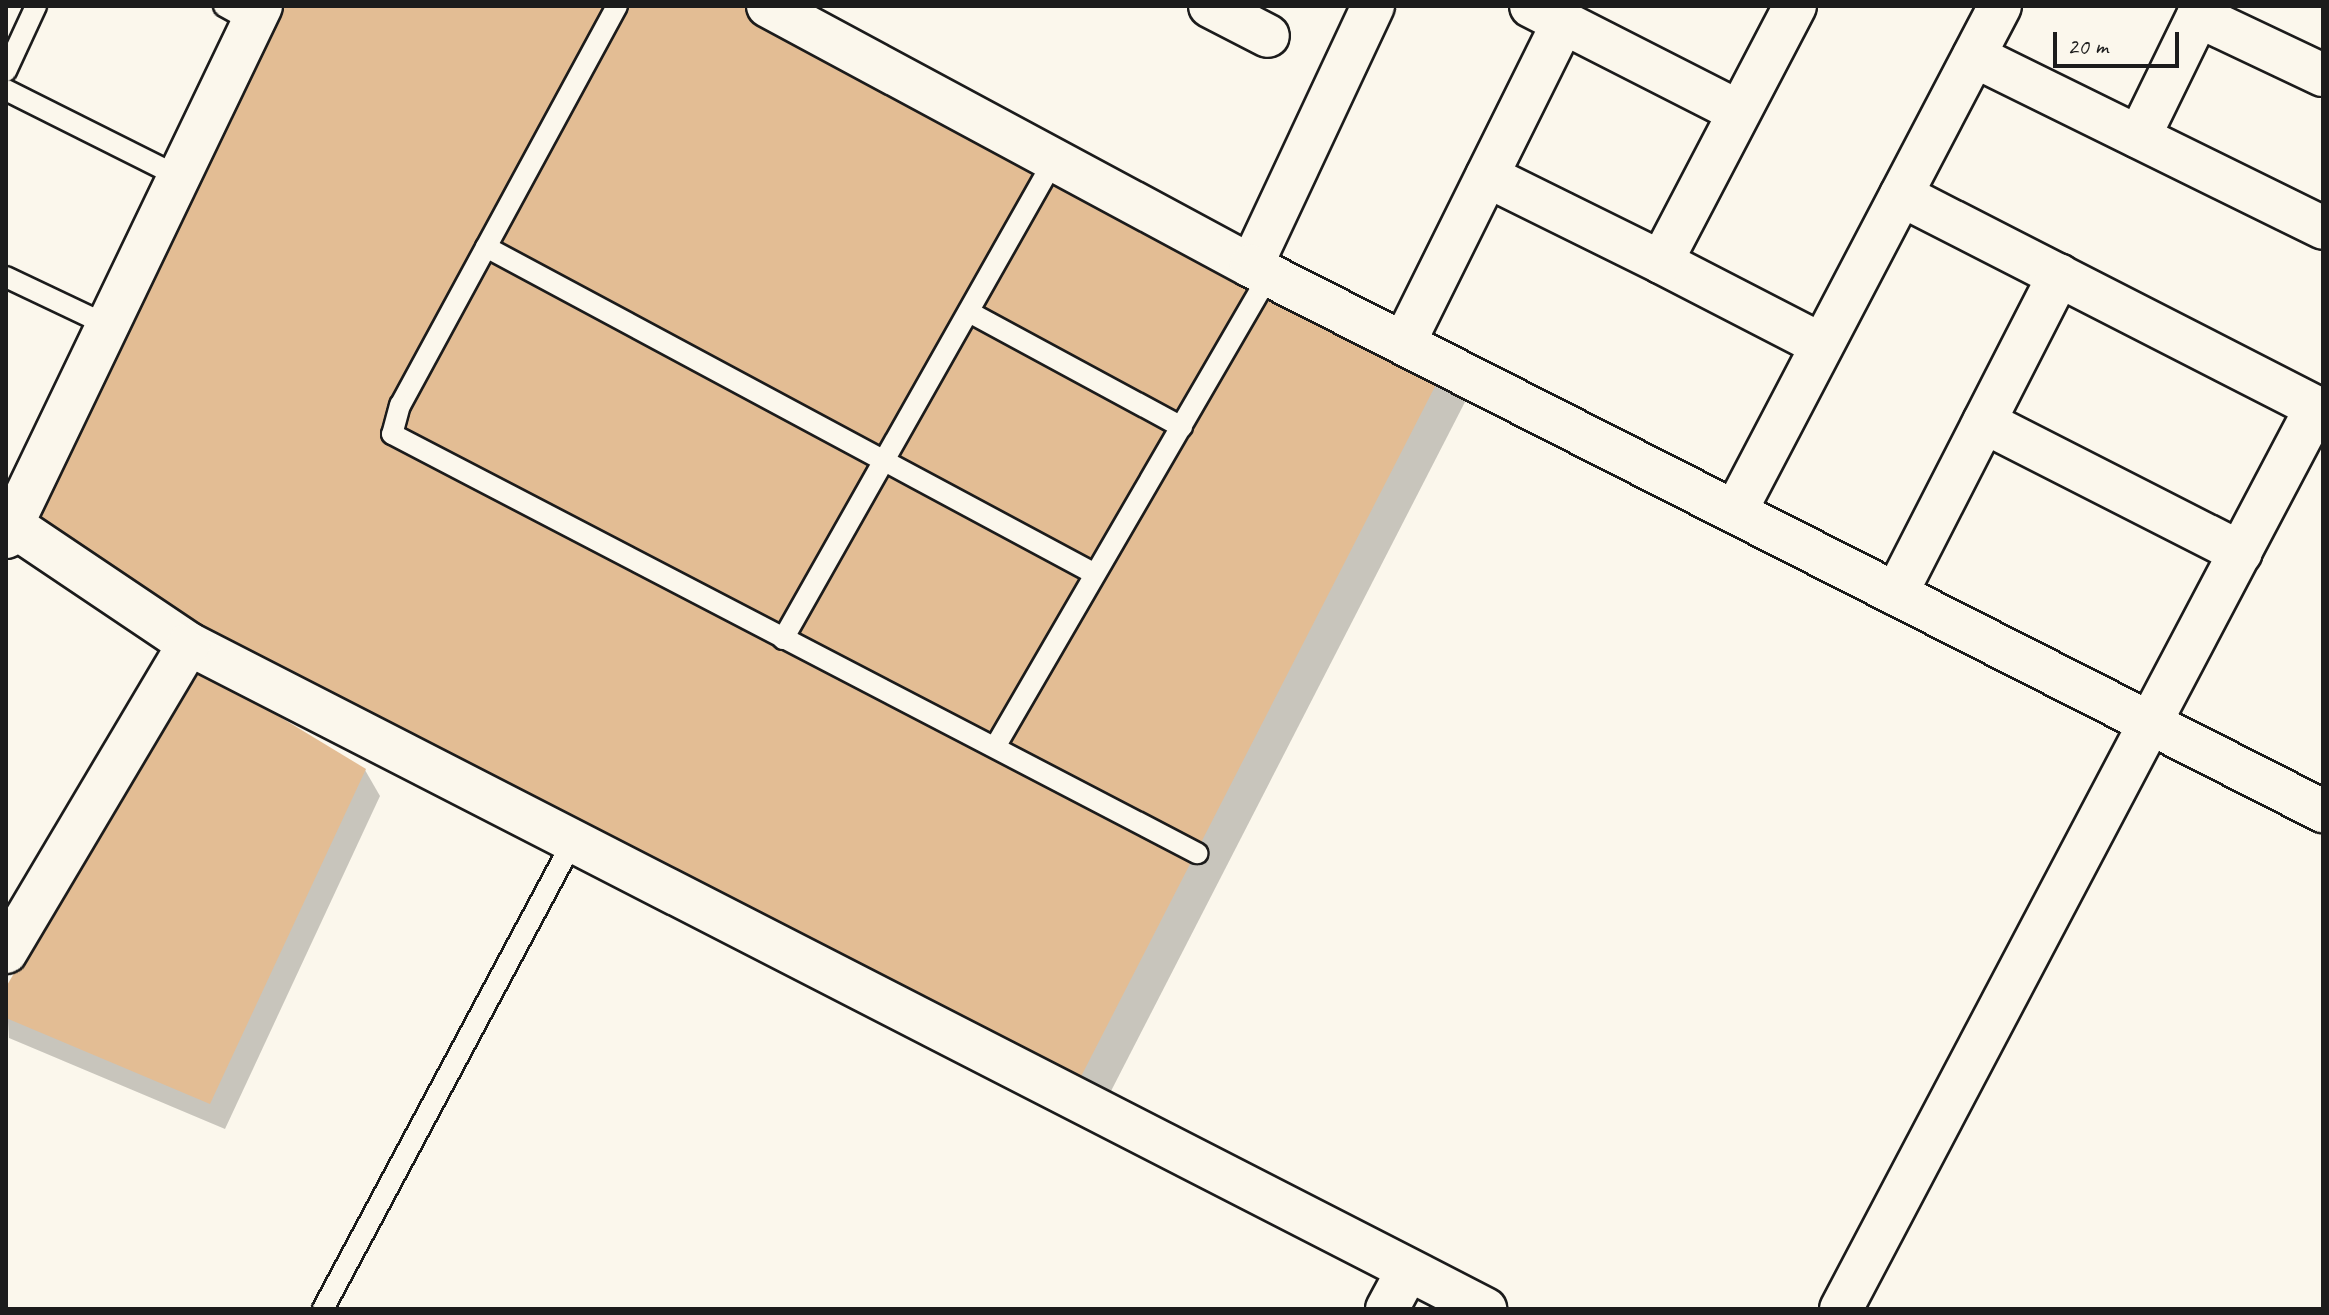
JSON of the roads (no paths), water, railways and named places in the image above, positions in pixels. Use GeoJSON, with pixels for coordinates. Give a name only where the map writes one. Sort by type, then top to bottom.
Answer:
{"type":"FeatureCollection","features":[{"type":"Feature","properties":{"kind":"street"},"geometry":{"type":"LineString","coordinates":[[768,6],[1260,270],[2323,811]]}},
{"type":"Feature","properties":{"kind":"street"},"geometry":{"type":"LineString","coordinates":[[1210,6],[1268,36]]}},
{"type":"Feature","properties":{"kind":"street"},"geometry":{"type":"LineString","coordinates":[[1260,270],[1373,6]]}},
{"type":"Feature","properties":{"kind":"street"},"geometry":{"type":"LineString","coordinates":[[1661,262],[1795,6]]}},
{"type":"Feature","properties":{"kind":"street"},"geometry":{"type":"LineString","coordinates":[[1735,512],[2000,6]]}},
{"type":"Feature","properties":{"kind":"street"},"geometry":{"type":"LineString","coordinates":[[246,11],[178,176],[8,528],[189,644],[1485,1309]]}},
{"type":"Feature","properties":{"kind":"street"},"geometry":{"type":"LineString","coordinates":[[2139,137],[2200,11],[2323,75]]}},
{"type":"Feature","properties":{"kind":"street"},"geometry":{"type":"LineString","coordinates":[[1404,343],[1487,176],[1547,14],[1739,112]]}},
{"type":"Feature","properties":{"kind":"street"},"geometry":{"type":"LineString","coordinates":[[1974,56],[2323,228]]}},
{"type":"Feature","properties":{"kind":"street"},"geometry":{"type":"LineString","coordinates":[[1487,176],[1822,345]]}},
{"type":"Feature","properties":{"kind":"street"},"geometry":{"type":"LineString","coordinates":[[1841,1309],[2320,409],[1901,195]]}},
{"type":"Feature","properties":{"kind":"street"},"geometry":{"type":"LineString","coordinates":[[1896,594],[2059,275]]}},
{"type":"Feature","properties":{"kind":"street"},"geometry":{"type":"LineString","coordinates":[[1984,422],[2241,553]]}},
{"type":"Feature","properties":{"kind":"street"},"geometry":{"type":"LineString","coordinates":[[6,952],[189,644]]}},
{"type":"Feature","properties":{"kind":"street"},"geometry":{"type":"LineString","coordinates":[[1387,1309],[1408,1270]]}},
{"type":"Feature","properties":{"kind":"lane"},"geometry":{"type":"LineString","coordinates":[[6,71],[36,6]]}},
{"type":"Feature","properties":{"kind":"lane"},"geometry":{"type":"LineString","coordinates":[[617,6],[400,405],[392,423],[399,443],[1197,853]]}},
{"type":"Feature","properties":{"kind":"lane"},"geometry":{"type":"LineString","coordinates":[[6,90],[178,176]]}},
{"type":"Feature","properties":{"kind":"lane"},"geometry":{"type":"LineString","coordinates":[[783,639],[1054,160]]}},
{"type":"Feature","properties":{"kind":"lane"},"geometry":{"type":"LineString","coordinates":[[486,247],[1095,574]]}},
{"type":"Feature","properties":{"kind":"lane"},"geometry":{"type":"LineString","coordinates":[[995,747],[1182,427],[1260,270]]}},
{"type":"Feature","properties":{"kind":"lane"},"geometry":{"type":"LineString","coordinates":[[6,277],[105,324]]}},
{"type":"Feature","properties":{"kind":"lane"},"geometry":{"type":"LineString","coordinates":[[969,312],[1182,427]]}},
{"type":"Feature","properties":{"kind":"lane"},"geometry":{"type":"LineString","coordinates":[[323,1309],[573,841]]}}]}
